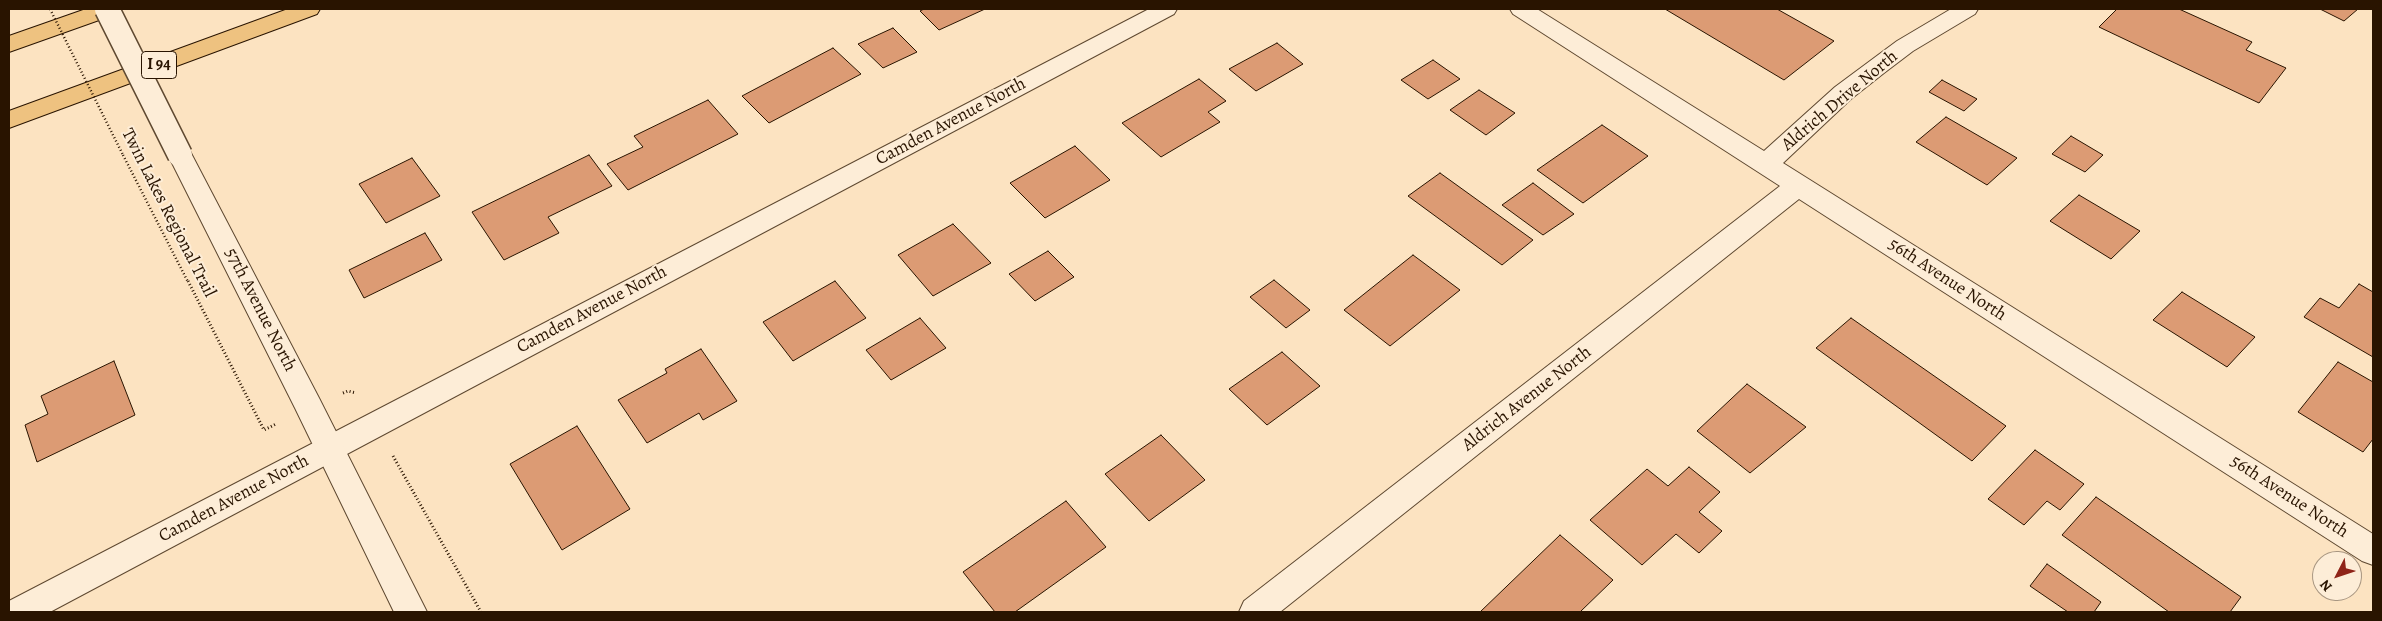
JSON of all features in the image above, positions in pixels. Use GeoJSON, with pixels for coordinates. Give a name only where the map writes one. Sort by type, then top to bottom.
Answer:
{"type":"FeatureCollection","features":[{"type":"Feature","properties":{"kind":"highway"},"geometry":{"type":"LineString","coordinates":[[9,44],[108,9]]}},
{"type":"Feature","properties":{"kind":"highway","name":"I 94"},"geometry":{"type":"LineString","coordinates":[[9,120],[309,9]]}},
{"type":"Feature","properties":{"kind":"street","name":"57th Avenue North"},"geometry":{"type":"LineString","coordinates":[[108,9],[180,155],[310,407],[328,449],[411,612]]}},
{"type":"Feature","properties":{"kind":"street","name":"Camden Avenue North"},"geometry":{"type":"LineString","coordinates":[[19,612],[1166,9]]}},
{"type":"Feature","properties":{"kind":"street","name":"56th Avenue North"},"geometry":{"type":"LineString","coordinates":[[1521,9],[2373,551]]}},
{"type":"Feature","properties":{"kind":"street","name":"Aldrich Drive North"},"geometry":{"type":"LineString","coordinates":[[1766,164],[1843,93],[1876,67],[1905,46],[1967,9]]}},
{"type":"Feature","properties":{"kind":"street","name":"Aldrich Avenue North"},"geometry":{"type":"LineString","coordinates":[[1255,612],[1799,185]]}},
{"type":"Feature","properties":{"kind":"path","name":"Twin Lakes Regional Trail"},"geometry":{"type":"LineString","coordinates":[[50,9],[122,154],[264,430]]}},
{"type":"Feature","properties":{"kind":"path"},"geometry":{"type":"LineString","coordinates":[[395,459],[481,612]]}},
{"type":"Feature","properties":{"kind":"building"},"geometry":{"type":"Polygon","coordinates":[[[924,9],[985,9],[939,30],[920,11],[924,9]]]}},
{"type":"Feature","properties":{"kind":"building"},"geometry":{"type":"Polygon","coordinates":[[[1665,9],[1777,9],[1834,41],[1784,80],[1665,9]]]}},
{"type":"Feature","properties":{"kind":"building"},"geometry":{"type":"Polygon","coordinates":[[[2117,9],[2179,9],[2252,42],[2246,50],[2286,68],[2259,103],[2099,27],[2117,9]]]}},
{"type":"Feature","properties":{"kind":"building"},"geometry":{"type":"Polygon","coordinates":[[[2320,9],[2358,9],[2344,21],[2320,9]]]}},
{"type":"Feature","properties":{"kind":"building"},"geometry":{"type":"Polygon","coordinates":[[[893,28],[917,52],[883,68],[858,44],[893,28]]]}},
{"type":"Feature","properties":{"kind":"building"},"geometry":{"type":"Polygon","coordinates":[[[1277,43],[1303,64],[1256,91],[1229,69],[1277,43]]]}},
{"type":"Feature","properties":{"kind":"building"},"geometry":{"type":"Polygon","coordinates":[[[833,48],[861,74],[769,123],[742,96],[833,48]]]}},
{"type":"Feature","properties":{"kind":"building"},"geometry":{"type":"Polygon","coordinates":[[[1433,60],[1460,79],[1428,99],[1401,80],[1433,60]]]}},
{"type":"Feature","properties":{"kind":"building"},"geometry":{"type":"Polygon","coordinates":[[[1199,79],[1226,101],[1208,112],[1220,122],[1161,157],[1122,123],[1199,79]]]}},
{"type":"Feature","properties":{"kind":"building"},"geometry":{"type":"Polygon","coordinates":[[[1942,80],[1977,99],[1964,111],[1929,92],[1942,80]]]}},
{"type":"Feature","properties":{"kind":"building"},"geometry":{"type":"Polygon","coordinates":[[[1479,90],[1515,113],[1486,135],[1450,110],[1479,90]]]}},
{"type":"Feature","properties":{"kind":"building"},"geometry":{"type":"Polygon","coordinates":[[[708,100],[738,134],[628,190],[607,164],[643,147],[634,136],[708,100]]]}},
{"type":"Feature","properties":{"kind":"building"},"geometry":{"type":"Polygon","coordinates":[[[1946,117],[2017,158],[1987,185],[1916,142],[1946,117]]]}},
{"type":"Feature","properties":{"kind":"building"},"geometry":{"type":"Polygon","coordinates":[[[1602,125],[1648,156],[1583,203],[1537,170],[1602,125]]]}},
{"type":"Feature","properties":{"kind":"building"},"geometry":{"type":"Polygon","coordinates":[[[2071,136],[2103,155],[2085,172],[2052,154],[2071,136]]]}},
{"type":"Feature","properties":{"kind":"building"},"geometry":{"type":"Polygon","coordinates":[[[1075,146],[1110,180],[1045,218],[1010,183],[1075,146]]]}},
{"type":"Feature","properties":{"kind":"building"},"geometry":{"type":"Polygon","coordinates":[[[589,155],[612,186],[548,217],[559,233],[504,260],[472,212],[589,155]]]}},
{"type":"Feature","properties":{"kind":"building"},"geometry":{"type":"Polygon","coordinates":[[[412,158],[440,196],[386,223],[359,184],[412,158]]]}},
{"type":"Feature","properties":{"kind":"building"},"geometry":{"type":"Polygon","coordinates":[[[1440,173],[1533,240],[1502,265],[1408,196],[1440,173]]]}},
{"type":"Feature","properties":{"kind":"building"},"geometry":{"type":"Polygon","coordinates":[[[1533,183],[1574,214],[1543,235],[1502,205],[1533,183]]]}},
{"type":"Feature","properties":{"kind":"building"},"geometry":{"type":"Polygon","coordinates":[[[2079,195],[2140,231],[2111,259],[2050,221],[2079,195]]]}},
{"type":"Feature","properties":{"kind":"building"},"geometry":{"type":"Polygon","coordinates":[[[953,224],[991,263],[933,296],[898,255],[953,224]]]}},
{"type":"Feature","properties":{"kind":"building"},"geometry":{"type":"Polygon","coordinates":[[[425,233],[442,260],[364,298],[349,270],[425,233]]]}},
{"type":"Feature","properties":{"kind":"building"},"geometry":{"type":"Polygon","coordinates":[[[1048,251],[1074,277],[1035,301],[1009,274],[1048,251]]]}},
{"type":"Feature","properties":{"kind":"building"},"geometry":{"type":"Polygon","coordinates":[[[1413,255],[1460,290],[1390,346],[1344,310],[1413,255]]]}},
{"type":"Feature","properties":{"kind":"building"},"geometry":{"type":"Polygon","coordinates":[[[1274,280],[1310,310],[1286,328],[1250,297],[1274,280]]]}},
{"type":"Feature","properties":{"kind":"building"},"geometry":{"type":"Polygon","coordinates":[[[835,281],[866,318],[793,361],[763,322],[835,281]]]}},
{"type":"Feature","properties":{"kind":"building"},"geometry":{"type":"Polygon","coordinates":[[[2359,284],[2373,292],[2373,357],[2304,317],[2320,298],[2339,308],[2359,284]]]}},
{"type":"Feature","properties":{"kind":"building"},"geometry":{"type":"Polygon","coordinates":[[[2182,292],[2255,337],[2227,367],[2153,320],[2182,292]]]}},
{"type":"Feature","properties":{"kind":"building"},"geometry":{"type":"Polygon","coordinates":[[[920,318],[946,348],[891,380],[866,350],[920,318]]]}},
{"type":"Feature","properties":{"kind":"building"},"geometry":{"type":"Polygon","coordinates":[[[1851,318],[2006,426],[1972,461],[1816,348],[1851,318]]]}},
{"type":"Feature","properties":{"kind":"building"},"geometry":{"type":"Polygon","coordinates":[[[701,349],[737,401],[703,420],[699,413],[647,443],[618,400],[667,373],[665,369],[701,349]]]}},
{"type":"Feature","properties":{"kind":"building"},"geometry":{"type":"Polygon","coordinates":[[[1282,352],[1320,386],[1267,425],[1229,389],[1282,352]]]}},
{"type":"Feature","properties":{"kind":"building"},"geometry":{"type":"Polygon","coordinates":[[[114,361],[135,415],[37,462],[25,425],[48,414],[41,396],[114,361]]]}},
{"type":"Feature","properties":{"kind":"building"},"geometry":{"type":"Polygon","coordinates":[[[2338,362],[2373,382],[2373,439],[2363,452],[2298,412],[2338,362]]]}},
{"type":"Feature","properties":{"kind":"building"},"geometry":{"type":"Polygon","coordinates":[[[1747,384],[1806,427],[1750,473],[1697,431],[1747,384]]]}},
{"type":"Feature","properties":{"kind":"building"},"geometry":{"type":"Polygon","coordinates":[[[577,426],[630,509],[562,550],[510,464],[577,426]]]}},
{"type":"Feature","properties":{"kind":"building"},"geometry":{"type":"Polygon","coordinates":[[[1161,435],[1205,480],[1149,521],[1105,474],[1161,435]]]}},
{"type":"Feature","properties":{"kind":"building"},"geometry":{"type":"Polygon","coordinates":[[[2035,450],[2084,484],[2060,510],[2047,501],[2024,525],[1988,499],[2035,450]]]}},
{"type":"Feature","properties":{"kind":"building"},"geometry":{"type":"Polygon","coordinates":[[[1689,467],[1720,492],[1699,512],[1722,531],[1699,553],[1676,534],[1642,565],[1590,520],[1647,469],[1668,486],[1689,467]]]}},
{"type":"Feature","properties":{"kind":"building"},"geometry":{"type":"Polygon","coordinates":[[[2096,497],[2241,597],[2230,612],[2169,612],[2062,535],[2096,497]]]}},
{"type":"Feature","properties":{"kind":"building"},"geometry":{"type":"Polygon","coordinates":[[[1066,501],[1106,547],[1015,612],[995,612],[963,572],[1066,501]]]}},
{"type":"Feature","properties":{"kind":"building"},"geometry":{"type":"Polygon","coordinates":[[[1560,535],[1613,580],[1580,612],[1480,612],[1560,535]]]}},
{"type":"Feature","properties":{"kind":"building"},"geometry":{"type":"Polygon","coordinates":[[[2047,564],[2101,602],[2094,612],[2068,612],[2030,586],[2047,564]]]}}]}
